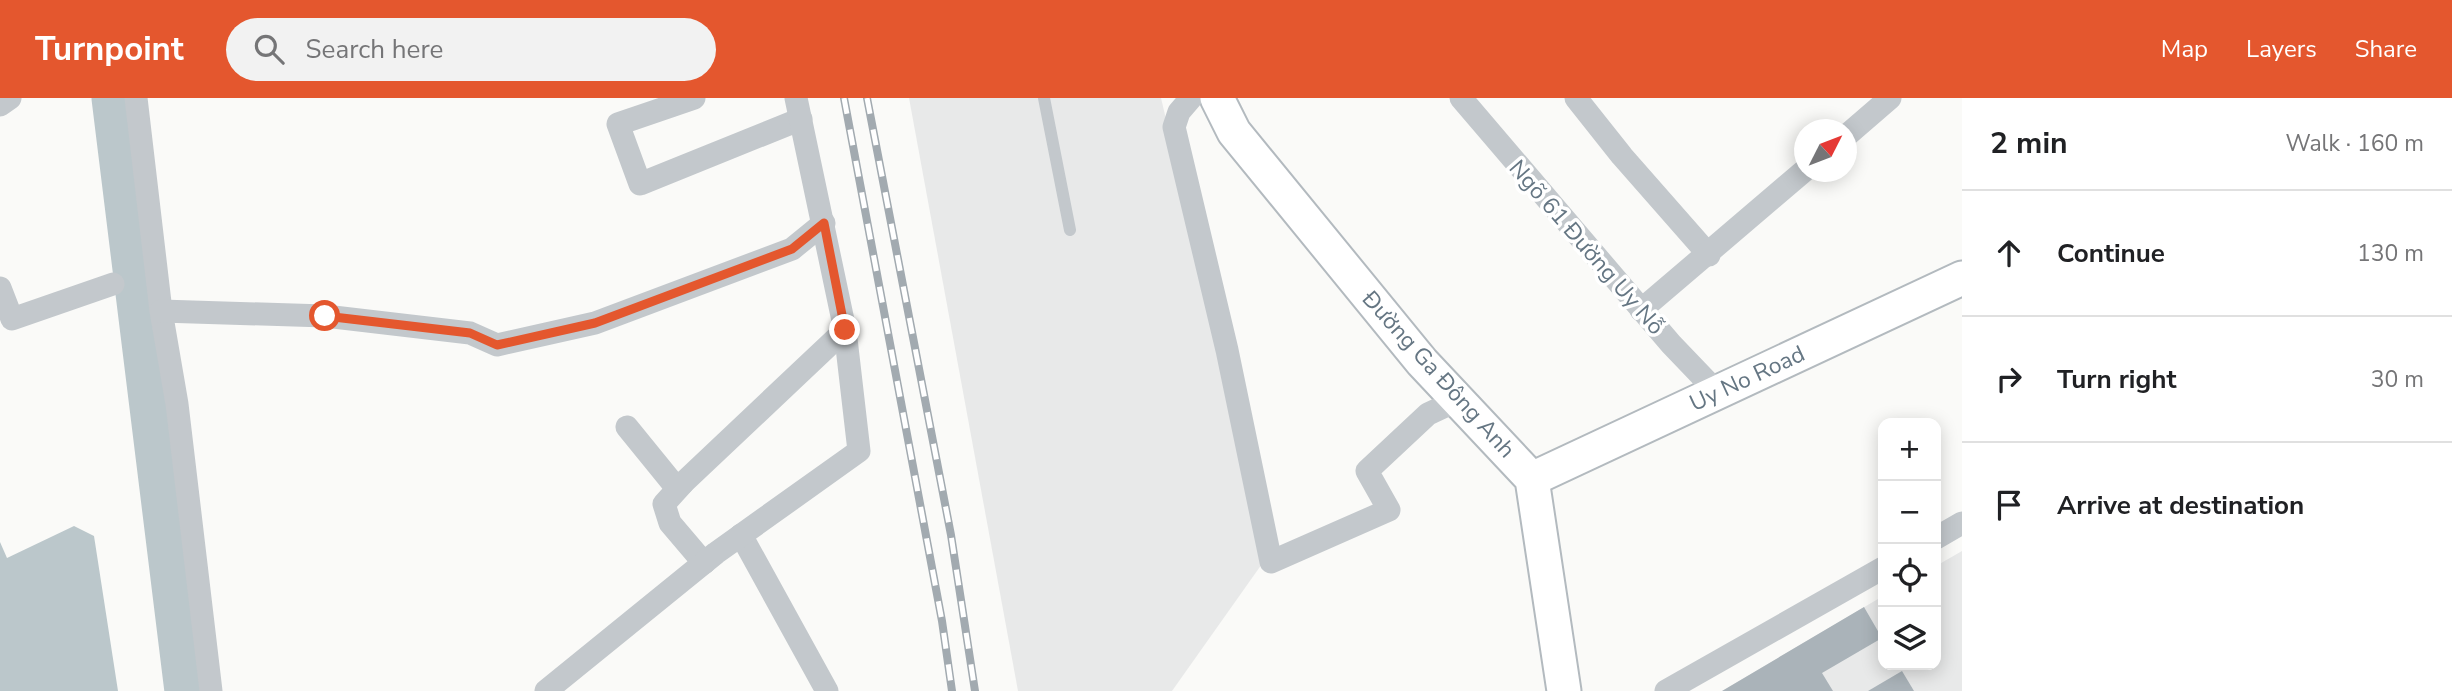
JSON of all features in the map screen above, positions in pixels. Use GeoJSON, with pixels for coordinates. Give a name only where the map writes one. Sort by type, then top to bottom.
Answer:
{"type":"FeatureCollection","features":[{"type":"Feature","properties":{"kind":"street"},"geometry":{"type":"LineString","coordinates":[[0,105],[10,98]]}},
{"type":"Feature","properties":{"kind":"street"},"geometry":{"type":"LineString","coordinates":[[135,98],[161,311],[177,404],[211,691]]}},
{"type":"Feature","properties":{"kind":"street"},"geometry":{"type":"LineString","coordinates":[[546,691],[704,563],[859,450],[845,330],[799,108],[640,184],[618,124],[694,98]]}},
{"type":"Feature","properties":{"kind":"street"},"geometry":{"type":"LineString","coordinates":[[1191,98],[1179,112],[1174,127],[1227,350],[1271,562],[1389,510],[1367,471],[1428,414],[1458,400]]}},
{"type":"Feature","properties":{"kind":"street","name":"Đường Ga Đông Anh"},"geometry":{"type":"LineString","coordinates":[[1217,98],[1234,132],[1422,362],[1532,478],[1564,691]]}},
{"type":"Feature","properties":{"kind":"street","name":"Ngõ 61 Đường Uy Nỗ"},"geometry":{"type":"LineString","coordinates":[[1461,98],[1641,310],[1717,392]]}},
{"type":"Feature","properties":{"kind":"street"},"geometry":{"type":"LineString","coordinates":[[1576,98],[1622,156],[1709,255]]}},
{"type":"Feature","properties":{"kind":"street"},"geometry":{"type":"LineString","coordinates":[[1857,126],[1890,98]]}},
{"type":"Feature","properties":{"kind":"street"},"geometry":{"type":"LineString","coordinates":[[1641,310],[1709,255],[1794,180]]}},
{"type":"Feature","properties":{"kind":"street"},"geometry":{"type":"LineString","coordinates":[[161,311],[325,316],[470,333],[497,345],[595,323],[792,249],[824,223]]}},
{"type":"Feature","properties":{"kind":"street","name":"Uy No Road"},"geometry":{"type":"LineString","coordinates":[[1532,478],[1962,278]]}},
{"type":"Feature","properties":{"kind":"street"},"geometry":{"type":"LineString","coordinates":[[0,288],[6,321],[113,284]]}},
{"type":"Feature","properties":{"kind":"street"},"geometry":{"type":"LineString","coordinates":[[704,563],[670,523],[664,504],[845,330]]}},
{"type":"Feature","properties":{"kind":"street"},"geometry":{"type":"LineString","coordinates":[[627,427],[676,486],[683,483]]}},
{"type":"Feature","properties":{"kind":"street"},"geometry":{"type":"LineString","coordinates":[[1941,535],[1962,523]]}},
{"type":"Feature","properties":{"kind":"street"},"geometry":{"type":"LineString","coordinates":[[741,535],[827,691]]}},
{"type":"Feature","properties":{"kind":"street"},"geometry":{"type":"LineString","coordinates":[[1666,691],[1878,571]]}},
{"type":"Feature","properties":{"kind":"lane"},"geometry":{"type":"LineString","coordinates":[[1044,98],[1070,230]]}},
{"type":"Feature","properties":{"kind":"shaded area"},"geometry":{"type":"Polygon","coordinates":[[[909,98],[1161,98],[1269,554],[1172,691],[1018,691],[909,98]]]}},
{"type":"Feature","properties":{"kind":"shaded area"},"geometry":{"type":"Polygon","coordinates":[[[74,526],[94,536],[118,691],[0,691],[0,542],[7,558],[74,526]]]}},
{"type":"Feature","properties":{"kind":"shaded area"},"geometry":{"type":"Polygon","coordinates":[[[1962,551],[1962,691],[1722,691],[1878,599],[1878,670],[1941,670],[1941,563],[1962,551]]]}},
{"type":"Feature","properties":{"kind":"building"},"geometry":{"type":"Polygon","coordinates":[[[1864,607],[1878,631],[1878,640],[1822,673],[1833,691],[1722,691],[1864,607]]]}},
{"type":"Feature","properties":{"kind":"building"},"geometry":{"type":"Polygon","coordinates":[[[1902,671],[1914,691],[1868,691],[1902,671]]]}},
{"type":"Feature","properties":{"kind":"waterway"},"geometry":{"type":"LineString","coordinates":[[117,98],[190,691]]}},
{"type":"Feature","properties":{"kind":"railway"},"geometry":{"type":"LineString","coordinates":[[844,98],[942,621],[952,691]]}},
{"type":"Feature","properties":{"kind":"railway"},"geometry":{"type":"LineString","coordinates":[[867,98],[951,535],[975,691]]}},
{"type":"Feature","properties":{"kind":"route"},"geometry":{"type":"LineString","coordinates":[[325,316],[470,333],[497,345],[595,323],[792,249],[824,223],[845,330]]}}]}
